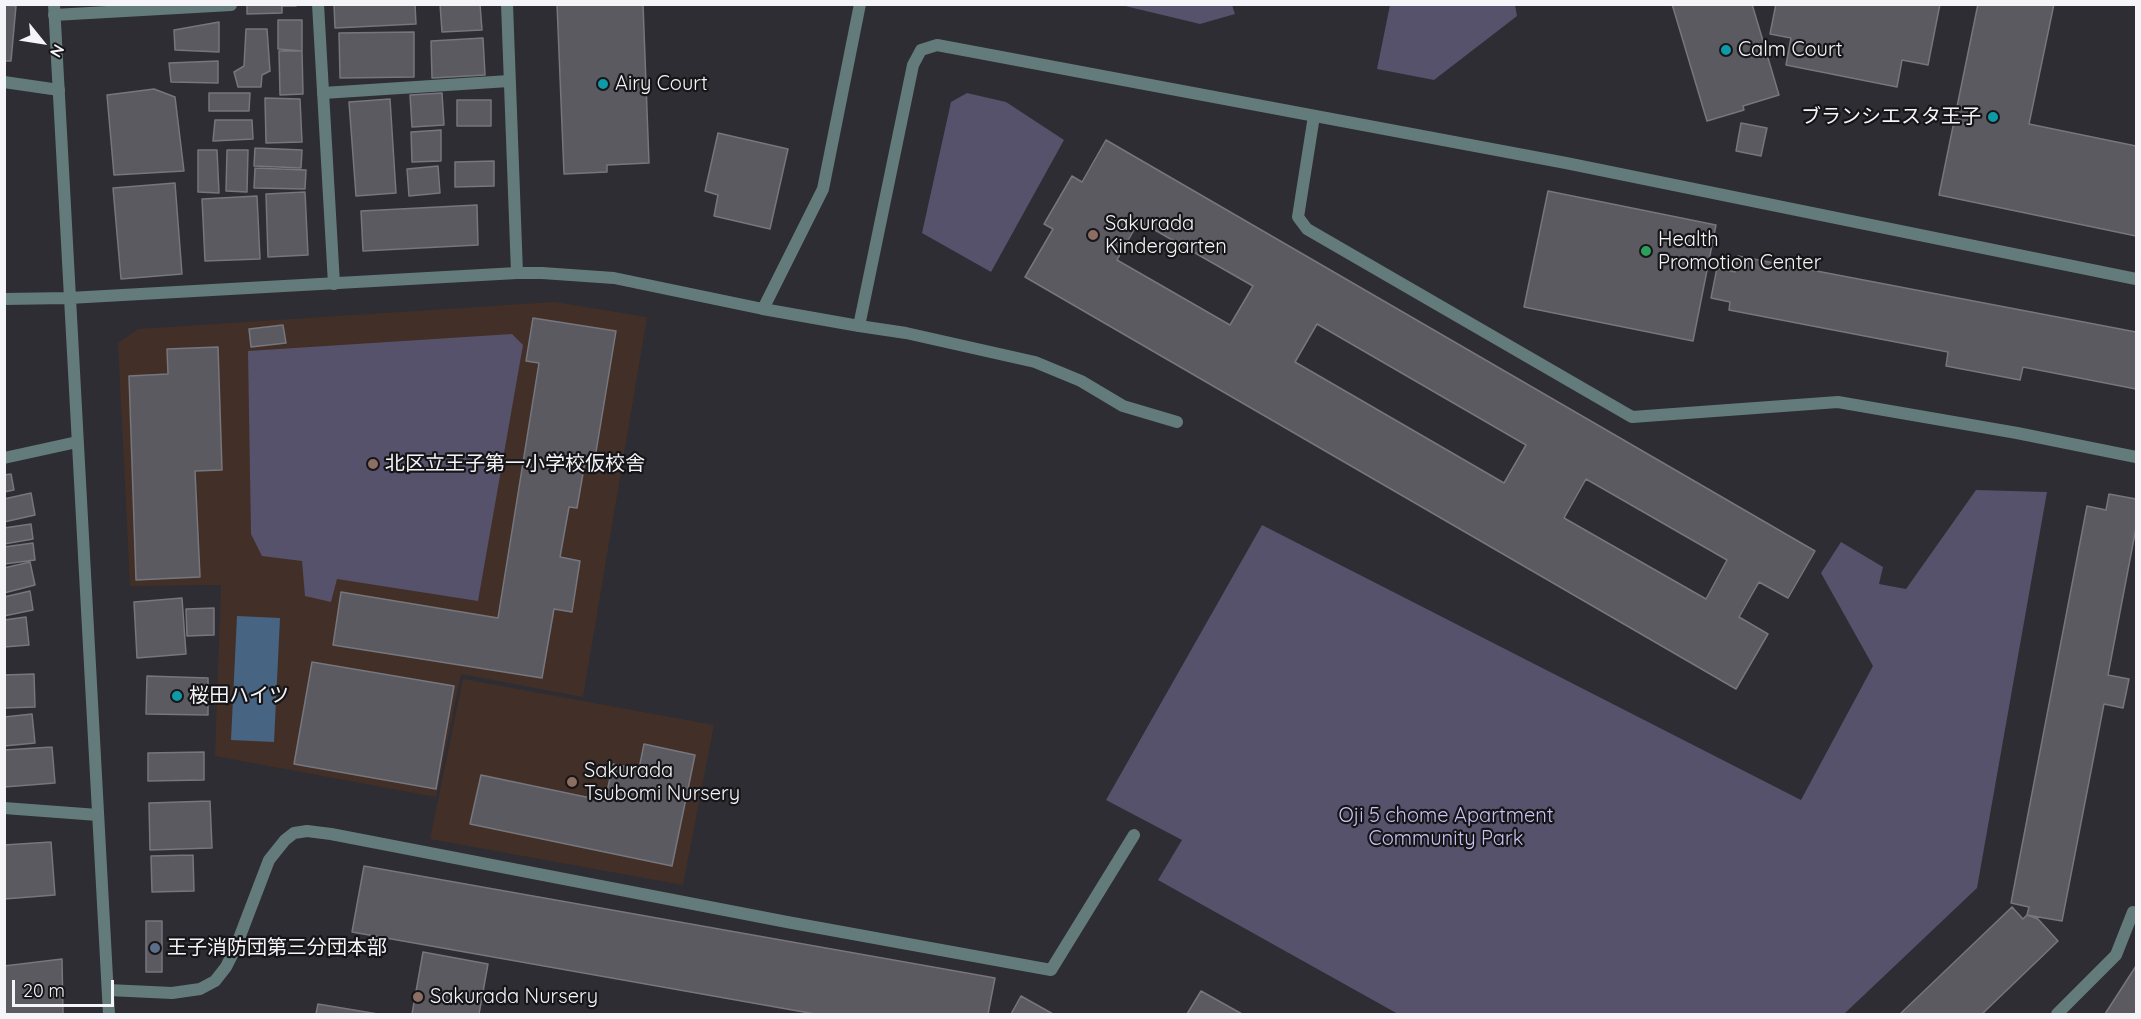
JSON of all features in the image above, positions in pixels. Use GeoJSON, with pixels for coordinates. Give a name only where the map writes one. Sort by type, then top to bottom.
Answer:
{"type":"FeatureCollection","features":[{"type":"Feature","properties":{"kind":"street"},"geometry":{"type":"LineString","coordinates":[[318,4],[334,284]]}},
{"type":"Feature","properties":{"kind":"street"},"geometry":{"type":"LineString","coordinates":[[507,4],[517,273]]}},
{"type":"Feature","properties":{"kind":"street"},"geometry":{"type":"LineString","coordinates":[[763,309],[823,189],[860,4]]}},
{"type":"Feature","properties":{"kind":"street"},"geometry":{"type":"LineString","coordinates":[[109,1014],[54,10],[231,5]]}},
{"type":"Feature","properties":{"kind":"street"},"geometry":{"type":"LineString","coordinates":[[859,327],[913,65],[921,50],[937,45],[1566,163],[2136,279]]}},
{"type":"Feature","properties":{"kind":"street"},"geometry":{"type":"LineString","coordinates":[[323,93],[509,81]]}},
{"type":"Feature","properties":{"kind":"street"},"geometry":{"type":"LineString","coordinates":[[4,82],[59,90]]}},
{"type":"Feature","properties":{"kind":"street"},"geometry":{"type":"LineString","coordinates":[[1314,116],[1298,217],[1307,229],[1632,417],[1838,402],[2017,433],[2136,457]]}},
{"type":"Feature","properties":{"kind":"street"},"geometry":{"type":"LineString","coordinates":[[4,299],[69,298],[517,273],[614,278],[763,309],[859,327],[906,333],[1035,362],[1081,381],[1123,406],[1177,422]]}},
{"type":"Feature","properties":{"kind":"street"},"geometry":{"type":"LineString","coordinates":[[4,458],[77,442]]}},
{"type":"Feature","properties":{"kind":"street"},"geometry":{"type":"LineString","coordinates":[[4,808],[98,815]]}},
{"type":"Feature","properties":{"kind":"street"},"geometry":{"type":"LineString","coordinates":[[108,990],[172,993],[200,988],[215,981],[226,967],[235,949],[269,860],[285,840],[294,833],[307,831],[1051,970],[1134,835]]}},
{"type":"Feature","properties":{"kind":"street"},"geometry":{"type":"LineString","coordinates":[[2057,1014],[2116,956],[2133,912]]}},
{"type":"Feature","properties":{"kind":"shaded area","name":"北区立王子第一小学校仮校舎"},"geometry":{"type":"Polygon","coordinates":[[[554,302],[647,317],[583,697],[461,674],[436,797],[215,756],[221,585],[130,586],[118,343],[138,329],[554,302]]]}},
{"type":"Feature","properties":{"kind":"shaded area","name":"Sakurada Tsubomi Nursery"},"geometry":{"type":"Polygon","coordinates":[[[463,679],[714,725],[683,885],[430,839],[463,679]]]}},
{"type":"Feature","properties":{"kind":"green space"},"geometry":{"type":"Polygon","coordinates":[[[1121,5],[1232,5],[1235,14],[1200,24],[1121,5]]]}},
{"type":"Feature","properties":{"kind":"green space"},"geometry":{"type":"Polygon","coordinates":[[[1390,5],[1515,5],[1517,16],[1434,80],[1377,69],[1390,5]]]}},
{"type":"Feature","properties":{"kind":"green space"},"geometry":{"type":"Polygon","coordinates":[[[967,93],[1006,102],[1064,140],[991,272],[922,233],[951,102],[967,93]]]}},
{"type":"Feature","properties":{"kind":"green space"},"geometry":{"type":"Polygon","coordinates":[[[512,334],[523,345],[478,601],[337,579],[331,602],[305,596],[302,561],[262,556],[251,534],[248,351],[512,334]]]}},
{"type":"Feature","properties":{"kind":"green space","name":"Oji 5 chome Apartment Community Park"},"geometry":{"type":"Polygon","coordinates":[[[1976,490],[2047,492],[1977,888],[1844,1014],[1398,1014],[1158,880],[1182,840],[1106,800],[1262,525],[1801,800],[1873,666],[1821,573],[1841,542],[1883,567],[1879,584],[1906,589],[1976,490]]]}},
{"type":"Feature","properties":{"kind":"water"},"geometry":{"type":"Polygon","coordinates":[[[237,616],[280,618],[274,742],[231,740],[237,616]]]}},
{"type":"Feature","properties":{"kind":"building"},"geometry":{"type":"Polygon","coordinates":[[[247,4],[296,4],[296,6],[282,6],[282,13],[247,14],[247,4]]]}},
{"type":"Feature","properties":{"kind":"building"},"geometry":{"type":"Polygon","coordinates":[[[334,4],[415,4],[416,24],[335,28],[334,4]]]}},
{"type":"Feature","properties":{"kind":"building"},"geometry":{"type":"Polygon","coordinates":[[[440,4],[480,4],[482,30],[442,32],[440,4]]]}},
{"type":"Feature","properties":{"kind":"building","name":"Airy Court"},"geometry":{"type":"Polygon","coordinates":[[[557,4],[643,4],[649,163],[607,165],[607,172],[564,174],[557,4]]]}},
{"type":"Feature","properties":{"kind":"building","name":"Calm Court"},"geometry":{"type":"Polygon","coordinates":[[[1672,4],[1752,4],[1779,95],[1743,106],[1744,110],[1707,121],[1672,4]]]}},
{"type":"Feature","properties":{"kind":"building"},"geometry":{"type":"Polygon","coordinates":[[[1776,4],[1940,4],[1928,65],[1902,60],[1897,87],[1786,65],[1791,38],[1770,34],[1776,4]]]}},
{"type":"Feature","properties":{"kind":"building","name":"ブランシエスタ王子"},"geometry":{"type":"Polygon","coordinates":[[[1978,4],[2054,4],[2029,124],[2136,146],[2136,236],[1939,195],[1978,4]]]}},
{"type":"Feature","properties":{"kind":"building"},"geometry":{"type":"Polygon","coordinates":[[[4,5],[16,6],[11,61],[4,61],[4,5]]]}},
{"type":"Feature","properties":{"kind":"building"},"geometry":{"type":"Polygon","coordinates":[[[278,20],[302,20],[302,51],[278,49],[278,20]]]}},
{"type":"Feature","properties":{"kind":"building"},"geometry":{"type":"Polygon","coordinates":[[[219,22],[219,52],[175,50],[174,30],[219,22]]]}},
{"type":"Feature","properties":{"kind":"building"},"geometry":{"type":"Polygon","coordinates":[[[246,29],[267,29],[270,71],[262,75],[261,87],[238,87],[234,72],[244,66],[246,29]]]}},
{"type":"Feature","properties":{"kind":"building"},"geometry":{"type":"Polygon","coordinates":[[[414,32],[414,77],[340,78],[339,33],[414,32]]]}},
{"type":"Feature","properties":{"kind":"building"},"geometry":{"type":"Polygon","coordinates":[[[483,38],[485,75],[432,78],[431,41],[483,38]]]}},
{"type":"Feature","properties":{"kind":"building"},"geometry":{"type":"Polygon","coordinates":[[[279,51],[302,51],[303,94],[280,95],[279,51]]]}},
{"type":"Feature","properties":{"kind":"building"},"geometry":{"type":"Polygon","coordinates":[[[218,61],[218,83],[171,82],[169,63],[218,61]]]}},
{"type":"Feature","properties":{"kind":"building"},"geometry":{"type":"Polygon","coordinates":[[[154,89],[175,97],[184,171],[114,175],[107,95],[154,89]]]}},
{"type":"Feature","properties":{"kind":"building"},"geometry":{"type":"Polygon","coordinates":[[[209,93],[250,93],[249,111],[209,111],[209,93]]]}},
{"type":"Feature","properties":{"kind":"building"},"geometry":{"type":"Polygon","coordinates":[[[442,93],[444,125],[412,127],[410,95],[442,93]]]}},
{"type":"Feature","properties":{"kind":"building"},"geometry":{"type":"Polygon","coordinates":[[[265,98],[300,99],[302,142],[266,143],[265,98]]]}},
{"type":"Feature","properties":{"kind":"building"},"geometry":{"type":"Polygon","coordinates":[[[390,99],[396,193],[356,196],[349,102],[390,99]]]}},
{"type":"Feature","properties":{"kind":"building"},"geometry":{"type":"Polygon","coordinates":[[[457,100],[491,100],[491,126],[457,126],[457,100]]]}},
{"type":"Feature","properties":{"kind":"building"},"geometry":{"type":"Polygon","coordinates":[[[215,120],[252,120],[253,139],[213,141],[215,120]]]}},
{"type":"Feature","properties":{"kind":"building"},"geometry":{"type":"Polygon","coordinates":[[[1741,123],[1767,128],[1761,156],[1736,151],[1741,123]]]}},
{"type":"Feature","properties":{"kind":"building"},"geometry":{"type":"Polygon","coordinates":[[[441,130],[441,161],[412,162],[411,132],[441,130]]]}},
{"type":"Feature","properties":{"kind":"building"},"geometry":{"type":"Polygon","coordinates":[[[718,133],[788,149],[770,229],[714,216],[718,195],[705,191],[718,133]]]}},
{"type":"Feature","properties":{"kind":"building"},"geometry":{"type":"Polygon","coordinates":[[[1106,140],[1815,551],[1788,598],[1759,582],[1739,617],[1768,634],[1736,689],[1025,277],[1053,229],[1044,224],[1072,176],[1082,182],[1106,140]],[[1139,221],[1117,260],[1230,325],[1253,286],[1139,221]],[[1317,324],[1295,362],[1504,483],[1526,445],[1317,324]],[[1586,479],[1564,518],[1706,599],[1727,560],[1586,479]]]}},
{"type":"Feature","properties":{"kind":"building"},"geometry":{"type":"Polygon","coordinates":[[[255,148],[302,150],[301,168],[254,166],[255,148]]]}},
{"type":"Feature","properties":{"kind":"building"},"geometry":{"type":"Polygon","coordinates":[[[198,150],[217,150],[219,193],[198,192],[198,150]]]}},
{"type":"Feature","properties":{"kind":"building"},"geometry":{"type":"Polygon","coordinates":[[[227,150],[248,150],[247,192],[226,191],[227,150]]]}},
{"type":"Feature","properties":{"kind":"building"},"geometry":{"type":"Polygon","coordinates":[[[494,161],[494,186],[455,187],[455,162],[494,161]]]}},
{"type":"Feature","properties":{"kind":"building"},"geometry":{"type":"Polygon","coordinates":[[[438,166],[440,193],[409,196],[407,169],[438,166]]]}},
{"type":"Feature","properties":{"kind":"building"},"geometry":{"type":"Polygon","coordinates":[[[255,168],[306,170],[305,189],[254,188],[255,168]]]}},
{"type":"Feature","properties":{"kind":"building"},"geometry":{"type":"Polygon","coordinates":[[[175,183],[182,274],[121,279],[113,188],[175,183]]]}},
{"type":"Feature","properties":{"kind":"building"},"geometry":{"type":"Polygon","coordinates":[[[1548,191],[1716,225],[1693,341],[1524,307],[1548,191]]]}},
{"type":"Feature","properties":{"kind":"building"},"geometry":{"type":"Polygon","coordinates":[[[305,192],[308,255],[268,257],[266,194],[305,192]]]}},
{"type":"Feature","properties":{"kind":"building"},"geometry":{"type":"Polygon","coordinates":[[[257,196],[260,259],[205,261],[202,199],[257,196]]]}},
{"type":"Feature","properties":{"kind":"building"},"geometry":{"type":"Polygon","coordinates":[[[477,205],[478,245],[363,251],[361,211],[477,205]]]}},
{"type":"Feature","properties":{"kind":"building"},"geometry":{"type":"Polygon","coordinates":[[[1738,256],[2136,332],[2136,389],[2023,367],[2020,380],[1946,366],[1948,352],[1729,310],[1730,302],[1711,298],[1717,268],[1735,272],[1738,256]]]}},
{"type":"Feature","properties":{"kind":"building"},"geometry":{"type":"Polygon","coordinates":[[[533,318],[616,331],[594,464],[585,462],[577,508],[569,507],[560,557],[580,561],[572,612],[554,609],[542,678],[333,645],[341,592],[498,618],[539,363],[526,361],[533,318]]]}},
{"type":"Feature","properties":{"kind":"building"},"geometry":{"type":"Polygon","coordinates":[[[283,325],[286,343],[251,347],[249,329],[283,325]]]}},
{"type":"Feature","properties":{"kind":"building"},"geometry":{"type":"Polygon","coordinates":[[[218,347],[222,470],[195,471],[200,577],[136,580],[129,376],[168,374],[167,349],[218,347]]]}},
{"type":"Feature","properties":{"kind":"building"},"geometry":{"type":"Polygon","coordinates":[[[11,474],[14,490],[4,492],[4,475],[11,474]]]}},
{"type":"Feature","properties":{"kind":"building"},"geometry":{"type":"Polygon","coordinates":[[[31,493],[35,515],[4,522],[4,499],[31,493]]]}},
{"type":"Feature","properties":{"kind":"building"},"geometry":{"type":"Polygon","coordinates":[[[2109,494],[2136,499],[2136,528],[2108,675],[2129,679],[2123,708],[2104,704],[2062,921],[2027,915],[2029,907],[2011,903],[2087,506],[2106,510],[2109,494]]]}},
{"type":"Feature","properties":{"kind":"building"},"geometry":{"type":"Polygon","coordinates":[[[31,524],[33,539],[4,544],[4,528],[31,524]]]}},
{"type":"Feature","properties":{"kind":"building"},"geometry":{"type":"Polygon","coordinates":[[[33,543],[35,560],[4,564],[4,547],[33,543]]]}},
{"type":"Feature","properties":{"kind":"building"},"geometry":{"type":"Polygon","coordinates":[[[30,562],[35,585],[4,593],[4,568],[30,562]]]}},
{"type":"Feature","properties":{"kind":"building"},"geometry":{"type":"Polygon","coordinates":[[[30,591],[33,610],[4,616],[4,597],[30,591]]]}},
{"type":"Feature","properties":{"kind":"building"},"geometry":{"type":"Polygon","coordinates":[[[182,598],[186,654],[137,658],[134,602],[182,598]]]}},
{"type":"Feature","properties":{"kind":"building"},"geometry":{"type":"Polygon","coordinates":[[[214,608],[214,635],[187,636],[186,609],[214,608]]]}},
{"type":"Feature","properties":{"kind":"building"},"geometry":{"type":"Polygon","coordinates":[[[26,617],[29,645],[4,647],[4,620],[26,617]]]}},
{"type":"Feature","properties":{"kind":"building"},"geometry":{"type":"Polygon","coordinates":[[[312,662],[454,686],[436,789],[294,764],[312,662]]]}},
{"type":"Feature","properties":{"kind":"building"},"geometry":{"type":"Polygon","coordinates":[[[34,674],[35,707],[4,708],[4,675],[34,674]]]}},
{"type":"Feature","properties":{"kind":"building","name":"桜田ハイツ"},"geometry":{"type":"Polygon","coordinates":[[[147,676],[208,678],[208,715],[146,714],[147,676]]]}},
{"type":"Feature","properties":{"kind":"building"},"geometry":{"type":"Polygon","coordinates":[[[32,714],[35,743],[4,746],[4,717],[32,714]]]}},
{"type":"Feature","properties":{"kind":"building"},"geometry":{"type":"Polygon","coordinates":[[[644,744],[695,755],[672,866],[470,824],[481,775],[605,801],[613,764],[639,769],[644,744]]]}},
{"type":"Feature","properties":{"kind":"building"},"geometry":{"type":"Polygon","coordinates":[[[52,747],[55,783],[4,787],[4,750],[52,747]]]}},
{"type":"Feature","properties":{"kind":"building"},"geometry":{"type":"Polygon","coordinates":[[[204,752],[204,780],[148,781],[148,753],[204,752]]]}},
{"type":"Feature","properties":{"kind":"building"},"geometry":{"type":"Polygon","coordinates":[[[210,801],[212,848],[150,850],[149,803],[210,801]]]}},
{"type":"Feature","properties":{"kind":"building"},"geometry":{"type":"Polygon","coordinates":[[[51,842],[55,895],[4,899],[4,845],[51,842]]]}},
{"type":"Feature","properties":{"kind":"building"},"geometry":{"type":"Polygon","coordinates":[[[193,855],[194,891],[152,892],[151,856],[193,855]]]}},
{"type":"Feature","properties":{"kind":"building"},"geometry":{"type":"Polygon","coordinates":[[[364,866],[995,978],[988,1014],[815,1014],[352,932],[364,866]]]}},
{"type":"Feature","properties":{"kind":"building"},"geometry":{"type":"Polygon","coordinates":[[[2012,907],[2023,919],[2027,915],[2038,919],[2058,941],[1982,1014],[1900,1014],[2012,907]]]}},
{"type":"Feature","properties":{"kind":"building"},"geometry":{"type":"Polygon","coordinates":[[[146,921],[162,921],[162,972],[146,972],[146,921]]]}},
{"type":"Feature","properties":{"kind":"building"},"geometry":{"type":"Polygon","coordinates":[[[423,952],[488,964],[479,1014],[412,1014],[423,952]]]}},
{"type":"Feature","properties":{"kind":"building"},"geometry":{"type":"Polygon","coordinates":[[[62,959],[63,1014],[4,1014],[4,966],[62,959]]]}},
{"type":"Feature","properties":{"kind":"building"},"geometry":{"type":"Polygon","coordinates":[[[2136,966],[2136,1014],[2105,1014],[2136,966]]]}},
{"type":"Feature","properties":{"kind":"building"},"geometry":{"type":"Polygon","coordinates":[[[1201,991],[1242,1014],[1187,1014],[1201,991]]]}},
{"type":"Feature","properties":{"kind":"building"},"geometry":{"type":"Polygon","coordinates":[[[1021,996],[1053,1014],[1011,1014],[1021,996]]]}},
{"type":"Feature","properties":{"kind":"building"},"geometry":{"type":"Polygon","coordinates":[[[318,1004],[378,1014],[316,1014],[318,1004]]]}},
{"type":"Feature","properties":{"kind":"place","name":"Calm Court"},"geometry":{"type":"Point","coordinates":[1726,50]}},
{"type":"Feature","properties":{"kind":"place","name":"Airy Court"},"geometry":{"type":"Point","coordinates":[603,84]}},
{"type":"Feature","properties":{"kind":"place","name":"ブランシエスタ王子"},"geometry":{"type":"Point","coordinates":[1993,117]}},
{"type":"Feature","properties":{"kind":"place","name":"Sakurada Kindergarten"},"geometry":{"type":"Point","coordinates":[1093,235]}},
{"type":"Feature","properties":{"kind":"place","name":"Health Promotion Center"},"geometry":{"type":"Point","coordinates":[1646,251]}},
{"type":"Feature","properties":{"kind":"place","name":"北区立王子第一小学校仮校舎"},"geometry":{"type":"Point","coordinates":[373,464]}},
{"type":"Feature","properties":{"kind":"place","name":"桜田ハイツ"},"geometry":{"type":"Point","coordinates":[177,696]}},
{"type":"Feature","properties":{"kind":"place","name":"Sakurada Tsubomi Nursery"},"geometry":{"type":"Point","coordinates":[572,782]}},
{"type":"Feature","properties":{"kind":"place","name":"王子消防団第三分団本部"},"geometry":{"type":"Point","coordinates":[155,948]}},
{"type":"Feature","properties":{"kind":"place","name":"Sakurada Nursery"},"geometry":{"type":"Point","coordinates":[418,997]}}]}
